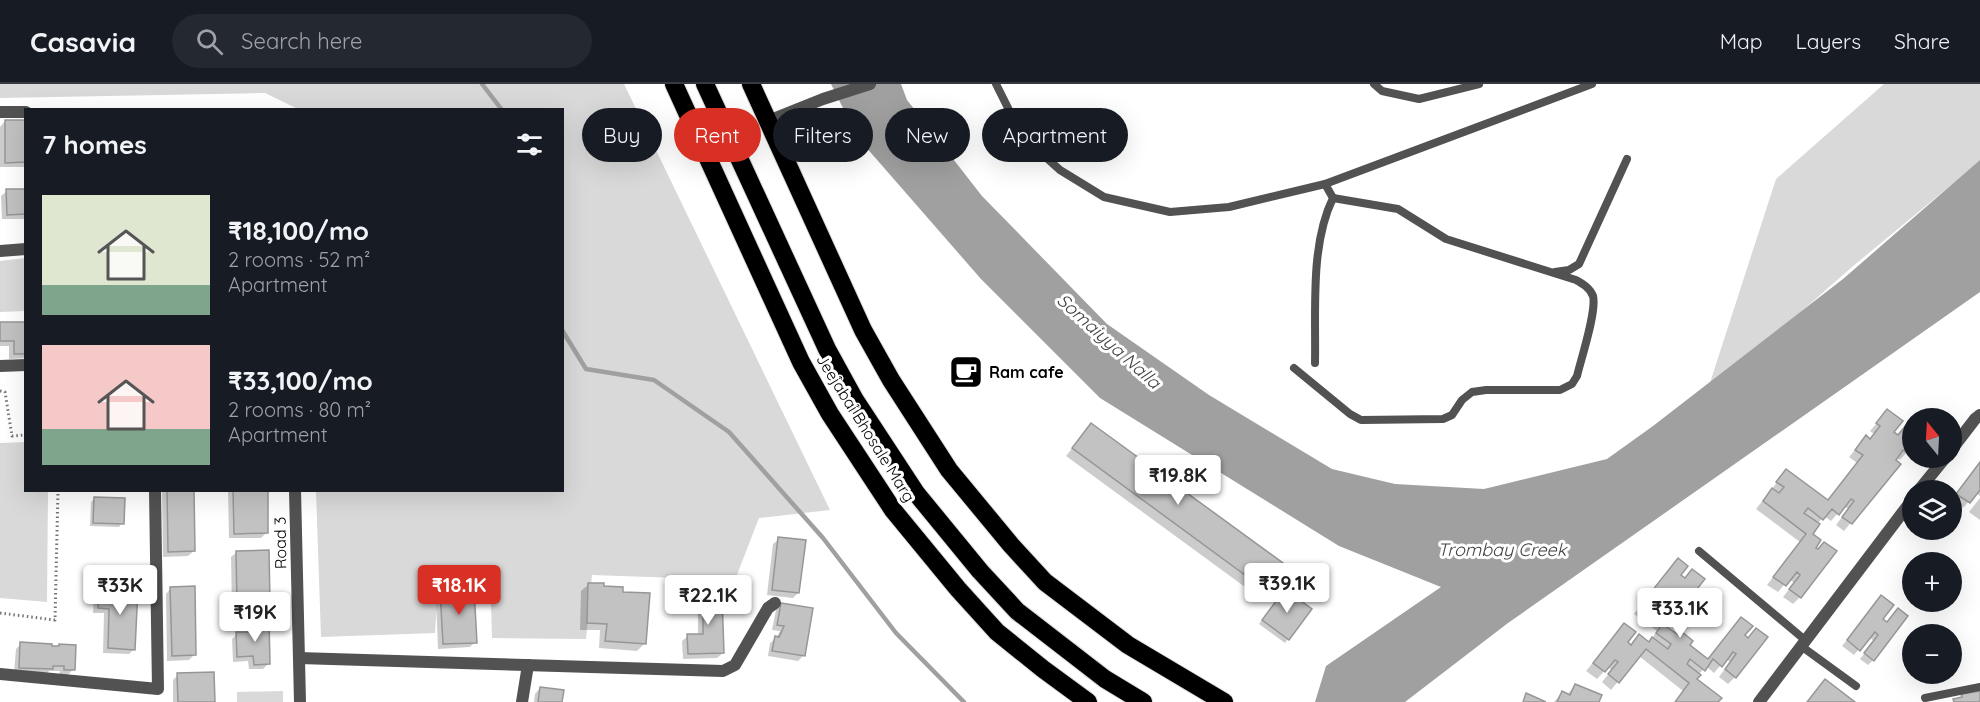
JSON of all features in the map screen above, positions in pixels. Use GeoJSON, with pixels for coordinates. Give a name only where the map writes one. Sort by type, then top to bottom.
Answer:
{"type":"FeatureCollection","features":[{"type":"Feature","properties":{"kind":"highway","name":"Jeejabai Bhosale Marg"},"geometry":{"type":"LineString","coordinates":[[674,84],[801,362],[880,491],[924,550],[997,632],[1088,702]]}},
{"type":"Feature","properties":{"kind":"highway"},"geometry":{"type":"LineString","coordinates":[[705,84],[827,349],[855,400],[916,493],[980,571],[1017,611],[1105,679],[1143,702]]}},
{"type":"Feature","properties":{"kind":"highway"},"geometry":{"type":"LineString","coordinates":[[751,84],[863,330],[891,380],[949,470],[1045,582],[1128,645],[1224,702]]}},
{"type":"Feature","properties":{"kind":"street"},"geometry":{"type":"LineString","coordinates":[[768,121],[823,99],[870,84]]}},
{"type":"Feature","properties":{"kind":"street"},"geometry":{"type":"LineString","coordinates":[[0,112],[24,112]]}},
{"type":"Feature","properties":{"kind":"street"},"geometry":{"type":"LineString","coordinates":[[0,251],[24,249]]}},
{"type":"Feature","properties":{"kind":"street"},"geometry":{"type":"LineString","coordinates":[[0,366],[24,365]]}},
{"type":"Feature","properties":{"kind":"street"},"geometry":{"type":"LineString","coordinates":[[1962,435],[1974,419],[1980,415]]}},
{"type":"Feature","properties":{"kind":"street"},"geometry":{"type":"LineString","coordinates":[[1927,480],[1937,468]]}},
{"type":"Feature","properties":{"kind":"street"},"geometry":{"type":"LineString","coordinates":[[0,674],[158,689],[155,492]]}},
{"type":"Feature","properties":{"kind":"street","name":"Road 3"},"geometry":{"type":"LineString","coordinates":[[295,492],[300,702]]}},
{"type":"Feature","properties":{"kind":"street"},"geometry":{"type":"LineString","coordinates":[[1759,702],[1902,513]]}},
{"type":"Feature","properties":{"kind":"street"},"geometry":{"type":"LineString","coordinates":[[298,658],[723,671],[735,665],[768,608],[775,603]]}},
{"type":"Feature","properties":{"kind":"street"},"geometry":{"type":"LineString","coordinates":[[522,702],[528,665]]}},
{"type":"Feature","properties":{"kind":"lane"},"geometry":{"type":"LineString","coordinates":[[996,84],[1022,136],[1060,170],[1104,197],[1170,212],[1229,207],[1325,184],[1592,84]]}},
{"type":"Feature","properties":{"kind":"lane"},"geometry":{"type":"LineString","coordinates":[[1374,84],[1382,91],[1419,99],[1479,84]]}},
{"type":"Feature","properties":{"kind":"lane"},"geometry":{"type":"LineString","coordinates":[[1551,272],[1569,270],[1579,264],[1628,159]]}},
{"type":"Feature","properties":{"kind":"lane"},"geometry":{"type":"LineString","coordinates":[[1325,184],[1333,198]]}},
{"type":"Feature","properties":{"kind":"lane"},"geometry":{"type":"LineString","coordinates":[[1294,368],[1350,414],[1362,420],[1443,419],[1452,415],[1462,400],[1472,392],[1560,390],[1572,384],[1577,376],[1594,308],[1593,295],[1585,285],[1446,239],[1398,209],[1333,198]]}},
{"type":"Feature","properties":{"kind":"lane"},"geometry":{"type":"LineString","coordinates":[[1315,363],[1317,261],[1326,212],[1333,198]]}},
{"type":"Feature","properties":{"kind":"lane"},"geometry":{"type":"LineString","coordinates":[[1699,551],[1803,643],[1856,686]]}},
{"type":"Feature","properties":{"kind":"lane"},"geometry":{"type":"LineString","coordinates":[[1925,698],[1980,687]]}},
{"type":"Feature","properties":{"kind":"path"},"geometry":{"type":"LineString","coordinates":[[0,392],[4,392],[12,436],[24,435]]}},
{"type":"Feature","properties":{"kind":"path"},"geometry":{"type":"LineString","coordinates":[[0,613],[55,620],[58,492]]}},
{"type":"Feature","properties":{"kind":"shaded area"},"geometry":{"type":"Polygon","coordinates":[[[0,84],[624,84],[636,108],[582,108],[582,162],[662,162],[830,510],[759,518],[735,580],[592,575],[586,639],[492,638],[490,571],[439,572],[435,633],[321,637],[316,492],[564,492],[564,108],[296,108],[265,93],[0,98],[0,84]]]}},
{"type":"Feature","properties":{"kind":"shaded area"},"geometry":{"type":"Polygon","coordinates":[[[1884,84],[1980,84],[1980,161],[1852,267],[1706,395],[1776,179],[1884,84]]]}},
{"type":"Feature","properties":{"kind":"shaded area"},"geometry":{"type":"Polygon","coordinates":[[[24,258],[24,311],[0,312],[0,261],[24,258]]]}},
{"type":"Feature","properties":{"kind":"shaded area"},"geometry":{"type":"Polygon","coordinates":[[[24,442],[24,492],[48,492],[47,602],[0,598],[0,443],[24,442]]]}},
{"type":"Feature","properties":{"kind":"shaded area"},"geometry":{"type":"Polygon","coordinates":[[[283,691],[283,702],[237,702],[237,692],[283,691]]]}},
{"type":"Feature","properties":{"kind":"water","name":"Trombay Creek"},"geometry":{"type":"Polygon","coordinates":[[[831,84],[901,84],[907,100],[913,108],[885,108],[885,162],[955,162],[982,196],[1107,324],[1209,395],[1332,469],[1395,484],[1484,489],[1607,459],[1843,279],[1980,160],[1980,292],[1508,623],[1405,702],[1315,702],[1326,666],[1441,587],[1339,546],[1100,398],[981,279],[873,155],[873,108],[843,108],[831,84]]]}},
{"type":"Feature","properties":{"kind":"building"},"geometry":{"type":"Polygon","coordinates":[[[5,120],[24,120],[24,162],[5,163],[5,120]]]}},
{"type":"Feature","properties":{"kind":"building"},"geometry":{"type":"Polygon","coordinates":[[[6,189],[24,189],[24,214],[7,215],[6,189]]]}},
{"type":"Feature","properties":{"kind":"building"},"geometry":{"type":"Polygon","coordinates":[[[0,322],[24,322],[24,354],[14,354],[14,341],[0,341],[0,322]]]}},
{"type":"Feature","properties":{"kind":"building"},"geometry":{"type":"Polygon","coordinates":[[[1887,409],[1902,420],[1894,432],[1898,435],[1902,430],[1902,451],[1896,460],[1901,464],[1852,524],[1842,517],[1854,501],[1851,499],[1839,515],[1832,509],[1823,520],[1808,508],[1804,513],[1820,524],[1813,534],[1821,540],[1816,548],[1818,549],[1824,542],[1837,551],[1801,598],[1789,589],[1800,575],[1797,572],[1786,586],[1773,577],[1806,534],[1763,501],[1772,488],[1779,493],[1784,487],[1776,482],[1786,469],[1828,500],[1863,455],[1855,450],[1866,435],[1870,439],[1880,426],[1876,423],[1887,409]]]}},
{"type":"Feature","properties":{"kind":"building"},"geometry":{"type":"Polygon","coordinates":[[[1091,423],[1283,563],[1264,589],[1072,448],[1091,423]]]}},
{"type":"Feature","properties":{"kind":"building"},"geometry":{"type":"Polygon","coordinates":[[[1980,462],[1980,490],[1970,503],[1962,498],[1962,486],[1980,462]]]}},
{"type":"Feature","properties":{"kind":"building"},"geometry":{"type":"Polygon","coordinates":[[[167,492],[194,492],[195,551],[168,552],[167,492]]]}},
{"type":"Feature","properties":{"kind":"building"},"geometry":{"type":"Polygon","coordinates":[[[233,492],[268,492],[268,533],[234,534],[233,492]]]}},
{"type":"Feature","properties":{"kind":"building"},"geometry":{"type":"Polygon","coordinates":[[[94,497],[125,498],[124,524],[93,523],[94,497]]]}},
{"type":"Feature","properties":{"kind":"building"},"geometry":{"type":"Polygon","coordinates":[[[778,537],[806,540],[799,593],[772,590],[778,537]]]}},
{"type":"Feature","properties":{"kind":"building"},"geometry":{"type":"Polygon","coordinates":[[[269,550],[270,604],[237,605],[236,551],[269,550]]]}},
{"type":"Feature","properties":{"kind":"building"},"geometry":{"type":"Polygon","coordinates":[[[1678,558],[1688,566],[1681,575],[1685,578],[1692,569],[1705,579],[1667,627],[1680,636],[1682,632],[1693,641],[1690,645],[1708,659],[1741,617],[1753,626],[1745,635],[1748,638],[1756,628],[1768,637],[1736,678],[1725,669],[1736,654],[1733,652],[1722,667],[1713,659],[1705,671],[1690,659],[1687,664],[1701,675],[1697,679],[1722,698],[1718,702],[1675,702],[1689,683],[1646,649],[1619,683],[1608,674],[1618,662],[1615,660],[1605,672],[1593,663],[1624,623],[1636,632],[1628,642],[1631,645],[1639,634],[1649,642],[1652,637],[1668,649],[1671,644],[1656,633],[1663,623],[1655,617],[1666,602],[1664,600],[1652,615],[1640,606],[1678,558]]]}},
{"type":"Feature","properties":{"kind":"building"},"geometry":{"type":"Polygon","coordinates":[[[588,583],[604,583],[604,586],[623,587],[623,592],[650,593],[646,644],[605,641],[607,624],[587,623],[588,583]]]}},
{"type":"Feature","properties":{"kind":"building"},"geometry":{"type":"Polygon","coordinates":[[[195,586],[196,655],[172,656],[170,587],[195,586]]]}},
{"type":"Feature","properties":{"kind":"building"},"geometry":{"type":"Polygon","coordinates":[[[99,587],[138,588],[135,650],[108,648],[109,609],[98,608],[99,587]]]}},
{"type":"Feature","properties":{"kind":"building"},"geometry":{"type":"Polygon","coordinates":[[[474,588],[477,643],[443,644],[440,590],[474,588]]]}},
{"type":"Feature","properties":{"kind":"building"},"geometry":{"type":"Polygon","coordinates":[[[1285,589],[1312,609],[1289,640],[1262,620],[1285,589]]]}},
{"type":"Feature","properties":{"kind":"building"},"geometry":{"type":"Polygon","coordinates":[[[722,595],[724,653],[688,654],[687,634],[703,634],[703,607],[687,608],[687,596],[722,595]]]}},
{"type":"Feature","properties":{"kind":"building"},"geometry":{"type":"Polygon","coordinates":[[[1881,595],[1894,605],[1883,619],[1887,622],[1898,608],[1908,616],[1874,661],[1864,653],[1878,635],[1875,632],[1860,651],[1847,640],[1881,595]]]}},
{"type":"Feature","properties":{"kind":"building"},"geometry":{"type":"Polygon","coordinates":[[[781,603],[813,608],[805,656],[772,651],[775,636],[779,637],[784,626],[777,625],[781,603]]]}},
{"type":"Feature","properties":{"kind":"building"},"geometry":{"type":"Polygon","coordinates":[[[256,620],[269,620],[270,664],[254,665],[253,656],[237,657],[236,632],[251,632],[251,626],[256,626],[256,620]]]}},
{"type":"Feature","properties":{"kind":"building"},"geometry":{"type":"Polygon","coordinates":[[[20,642],[52,644],[52,646],[76,645],[75,670],[64,670],[64,666],[53,666],[53,669],[19,668],[20,642]]]}},
{"type":"Feature","properties":{"kind":"building"},"geometry":{"type":"Polygon","coordinates":[[[214,672],[215,702],[178,702],[177,673],[214,672]]]}},
{"type":"Feature","properties":{"kind":"building"},"geometry":{"type":"Polygon","coordinates":[[[1825,679],[1855,702],[1807,702],[1825,679]]]}},
{"type":"Feature","properties":{"kind":"building"},"geometry":{"type":"Polygon","coordinates":[[[1575,684],[1602,695],[1599,702],[1557,702],[1562,691],[1570,695],[1575,684]]]}},
{"type":"Feature","properties":{"kind":"building"},"geometry":{"type":"Polygon","coordinates":[[[540,687],[564,690],[562,702],[538,702],[540,687]]]}},
{"type":"Feature","properties":{"kind":"building"},"geometry":{"type":"Polygon","coordinates":[[[1980,691],[1980,702],[1954,702],[1953,699],[1962,697],[1961,694],[1980,691]]]}},
{"type":"Feature","properties":{"kind":"building"},"geometry":{"type":"Polygon","coordinates":[[[1526,693],[1546,702],[1523,702],[1526,693]]]}},
{"type":"Feature","properties":{"kind":"waterway"},"geometry":{"type":"LineString","coordinates":[[482,84],[500,108]]}},
{"type":"Feature","properties":{"kind":"waterway"},"geometry":{"type":"LineString","coordinates":[[564,333],[586,369],[654,380],[729,432],[823,538],[896,633],[964,702]]}},
{"type":"Feature","properties":{"kind":"place","name":"Ram cafe"},"geometry":{"type":"Point","coordinates":[966,372]}},
{"type":"Feature","properties":{"kind":"water label","name":"Somaiyya Nalla"},"geometry":{"type":"Point","coordinates":[1109,341]}}]}
